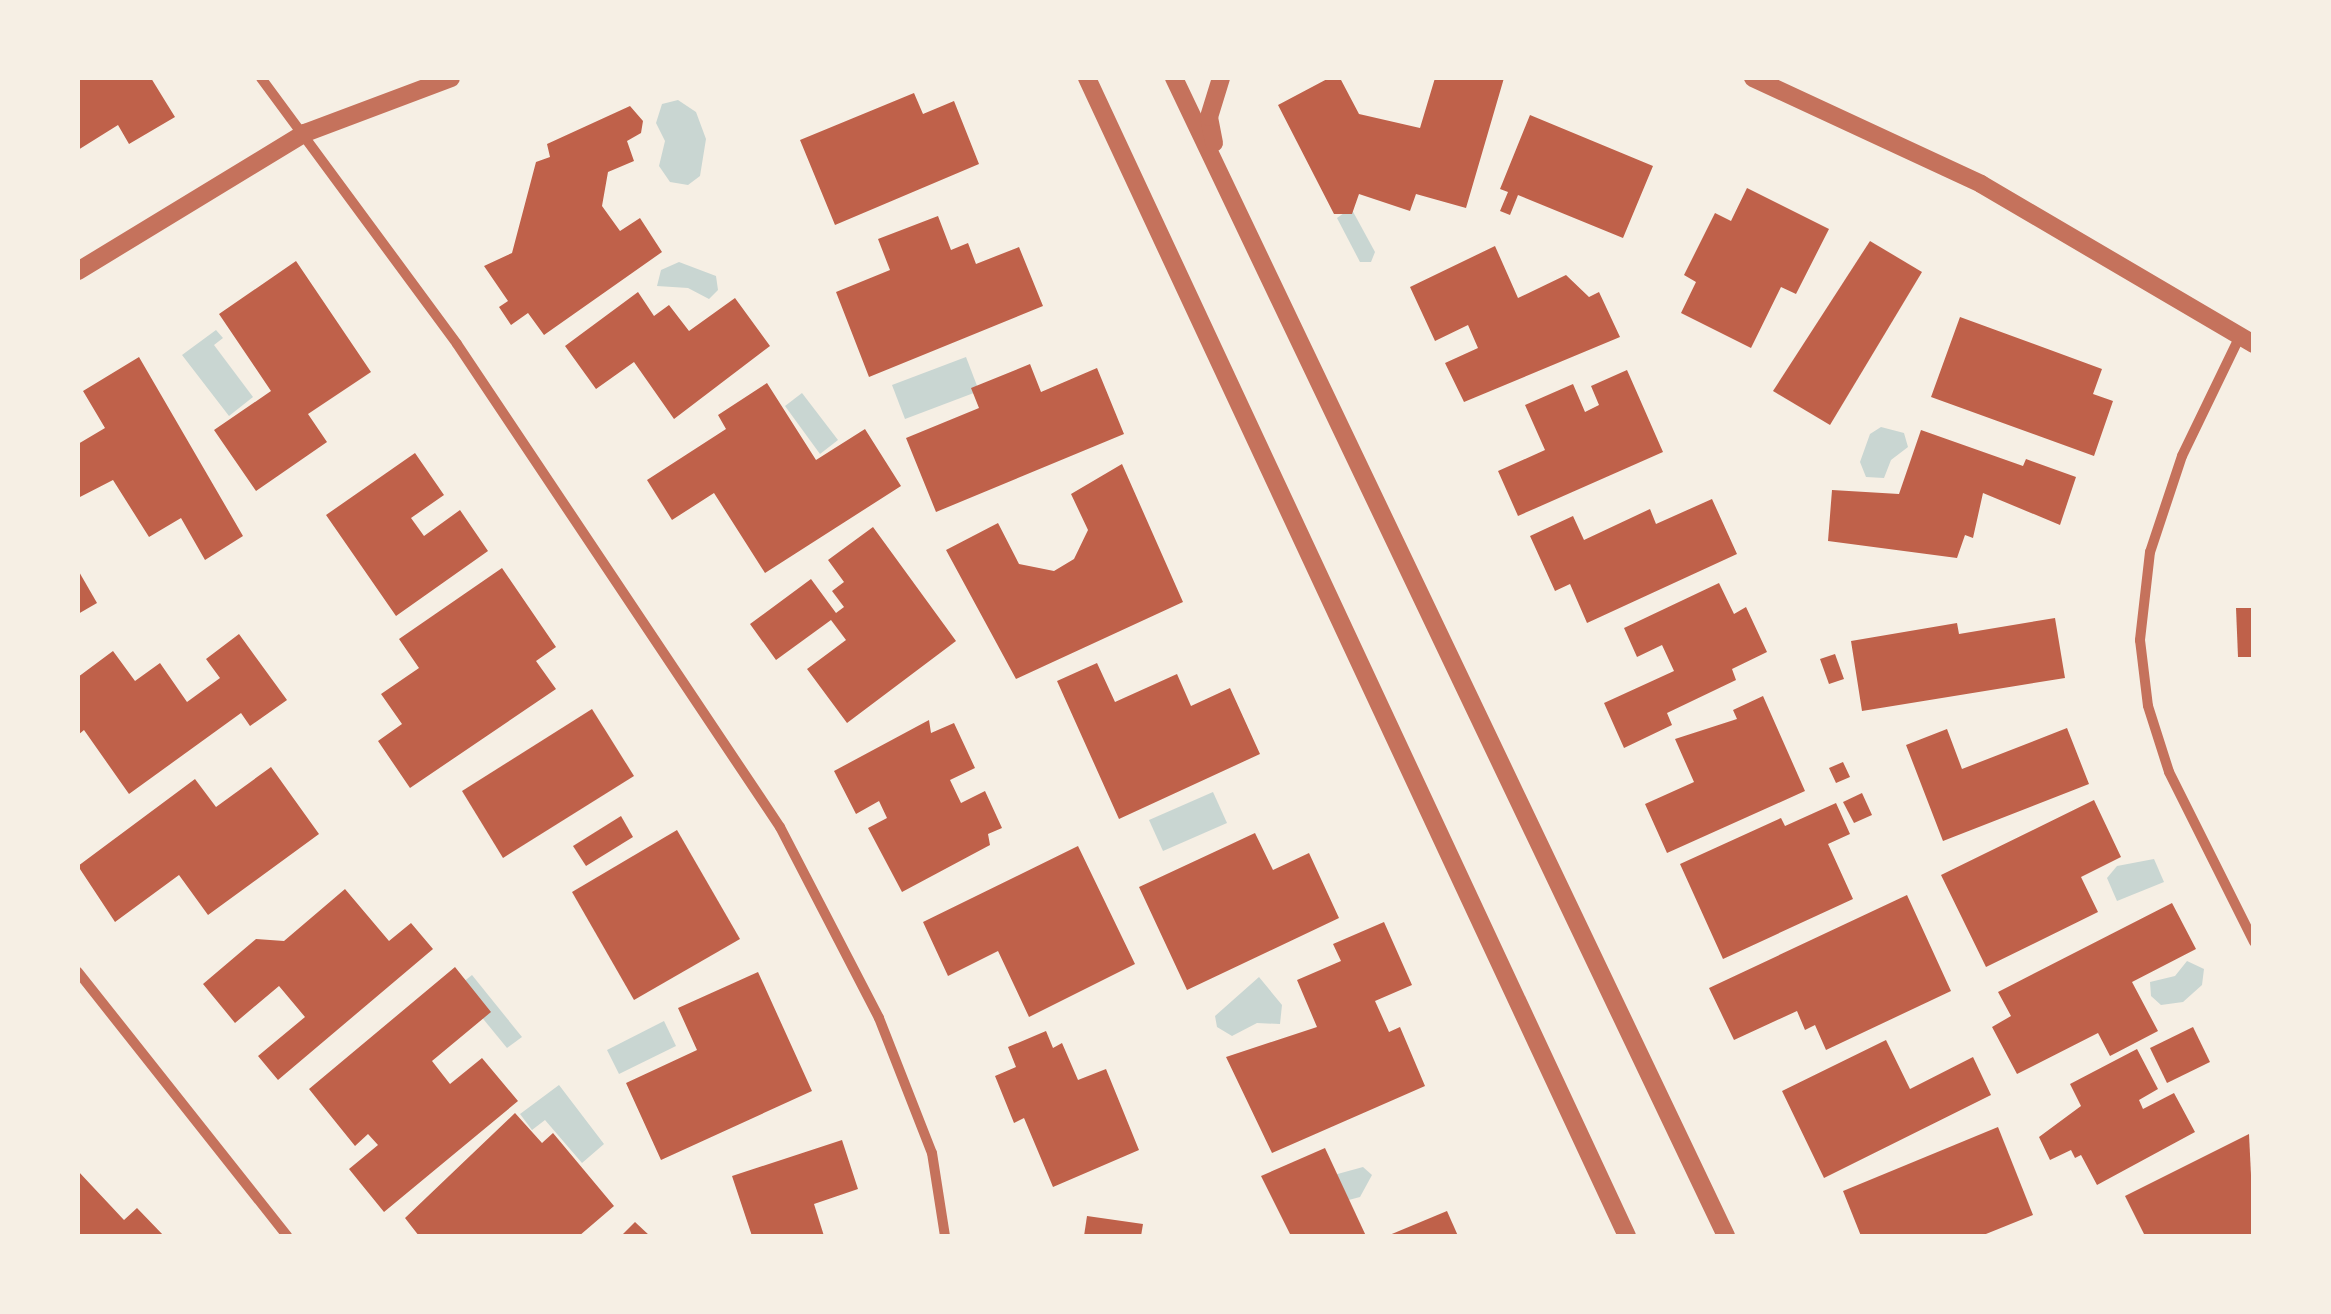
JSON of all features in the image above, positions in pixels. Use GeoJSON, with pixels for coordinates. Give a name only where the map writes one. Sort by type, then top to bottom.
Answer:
{"type":"FeatureCollection","features":[{"type":"Feature","properties":{"kind":"street"},"geometry":{"type":"LineString","coordinates":[[260,78],[306,133],[457,344],[780,827],[879,1018],[932,1153],[945,1236]]}},
{"type":"Feature","properties":{"kind":"street"},"geometry":{"type":"LineString","coordinates":[[78,272],[306,133],[452,78]]}},
{"type":"Feature","properties":{"kind":"street"},"geometry":{"type":"LineString","coordinates":[[1087,78],[1626,1236]]}},
{"type":"Feature","properties":{"kind":"street"},"geometry":{"type":"LineString","coordinates":[[1174,78],[1726,1236]]}},
{"type":"Feature","properties":{"kind":"street"},"geometry":{"type":"LineString","coordinates":[[1218,164],[1209,117],[1221,78]]}},
{"type":"Feature","properties":{"kind":"street"},"geometry":{"type":"LineString","coordinates":[[1753,78],[1981,184],[2247,340],[2182,456],[2150,552],[2140,640],[2148,706],[2169,772],[2254,942]]}},
{"type":"Feature","properties":{"kind":"street"},"geometry":{"type":"LineString","coordinates":[[78,972],[288,1236]]}},
{"type":"Feature","properties":{"kind":"shaded area"},"geometry":{"type":"Polygon","coordinates":[[[678,100],[696,112],[706,139],[700,176],[688,185],[670,182],[659,166],[665,141],[656,123],[662,104],[678,100]]]}},
{"type":"Feature","properties":{"kind":"shaded area"},"geometry":{"type":"Polygon","coordinates":[[[1351,208],[1375,252],[1371,262],[1360,262],[1337,218],[1351,208]]]}},
{"type":"Feature","properties":{"kind":"shaded area"},"geometry":{"type":"Polygon","coordinates":[[[679,262],[716,276],[718,290],[709,299],[688,288],[657,286],[661,270],[679,262]]]}},
{"type":"Feature","properties":{"kind":"shaded area"},"geometry":{"type":"Polygon","coordinates":[[[216,330],[223,338],[214,345],[253,397],[229,416],[182,355],[216,330]]]}},
{"type":"Feature","properties":{"kind":"shaded area"},"geometry":{"type":"Polygon","coordinates":[[[966,357],[979,391],[905,419],[892,385],[966,357]]]}},
{"type":"Feature","properties":{"kind":"shaded area"},"geometry":{"type":"Polygon","coordinates":[[[802,393],[838,440],[820,454],[785,406],[802,393]]]}},
{"type":"Feature","properties":{"kind":"shaded area"},"geometry":{"type":"Polygon","coordinates":[[[1881,427],[1904,433],[1908,447],[1891,460],[1884,478],[1866,477],[1860,462],[1870,434],[1881,427]]]}},
{"type":"Feature","properties":{"kind":"shaded area"},"geometry":{"type":"Polygon","coordinates":[[[1213,792],[1227,823],[1163,851],[1149,820],[1213,792]]]}},
{"type":"Feature","properties":{"kind":"shaded area"},"geometry":{"type":"Polygon","coordinates":[[[2154,859],[2164,882],[2117,901],[2107,878],[2117,866],[2154,859]]]}},
{"type":"Feature","properties":{"kind":"shaded area"},"geometry":{"type":"Polygon","coordinates":[[[2187,961],[2204,969],[2202,985],[2183,1002],[2161,1005],[2151,996],[2150,982],[2175,976],[2187,961]]]}},
{"type":"Feature","properties":{"kind":"shaded area"},"geometry":{"type":"Polygon","coordinates":[[[472,975],[522,1037],[507,1048],[457,987],[472,975]]]}},
{"type":"Feature","properties":{"kind":"shaded area"},"geometry":{"type":"Polygon","coordinates":[[[1259,977],[1282,1005],[1280,1024],[1257,1023],[1232,1036],[1217,1027],[1215,1016],[1259,977]]]}},
{"type":"Feature","properties":{"kind":"shaded area"},"geometry":{"type":"Polygon","coordinates":[[[664,1021],[676,1046],[619,1074],[607,1050],[664,1021]]]}},
{"type":"Feature","properties":{"kind":"shaded area"},"geometry":{"type":"Polygon","coordinates":[[[559,1085],[604,1144],[582,1163],[545,1120],[532,1130],[520,1114],[559,1085]]]}},
{"type":"Feature","properties":{"kind":"shaded area"},"geometry":{"type":"Polygon","coordinates":[[[1363,1167],[1372,1175],[1360,1197],[1345,1201],[1323,1178],[1363,1167]]]}},
{"type":"Feature","properties":{"kind":"building"},"geometry":{"type":"Polygon","coordinates":[[[78,78],[151,78],[175,117],[129,144],[118,125],[78,150],[78,78]]]}},
{"type":"Feature","properties":{"kind":"building"},"geometry":{"type":"Polygon","coordinates":[[[1329,78],[1340,78],[1359,114],[1420,128],[1435,78],[1504,78],[1466,208],[1416,194],[1410,211],[1359,194],[1352,214],[1334,214],[1278,105],[1329,78]]]}},
{"type":"Feature","properties":{"kind":"building"},"geometry":{"type":"Polygon","coordinates":[[[914,93],[923,114],[954,101],[979,164],[835,225],[800,140],[914,93]]]}},
{"type":"Feature","properties":{"kind":"building"},"geometry":{"type":"Polygon","coordinates":[[[630,106],[643,121],[641,133],[627,141],[634,161],[608,172],[602,206],[620,231],[640,218],[662,252],[544,335],[528,313],[511,325],[499,307],[508,301],[484,266],[512,253],[536,162],[550,157],[547,144],[630,106]]]}},
{"type":"Feature","properties":{"kind":"building"},"geometry":{"type":"Polygon","coordinates":[[[1530,115],[1653,166],[1623,238],[1518,195],[1510,215],[1500,211],[1508,192],[1500,189],[1530,115]]]}},
{"type":"Feature","properties":{"kind":"building"},"geometry":{"type":"Polygon","coordinates":[[[1747,188],[1829,229],[1796,294],[1781,287],[1751,348],[1681,313],[1696,282],[1684,275],[1715,213],[1731,221],[1747,188]]]}},
{"type":"Feature","properties":{"kind":"building"},"geometry":{"type":"Polygon","coordinates":[[[938,216],[951,250],[968,243],[976,264],[1019,247],[1043,306],[869,377],[836,292],[890,270],[878,239],[938,216]]]}},
{"type":"Feature","properties":{"kind":"building"},"geometry":{"type":"Polygon","coordinates":[[[1870,241],[1922,272],[1830,425],[1773,391],[1870,241]]]}},
{"type":"Feature","properties":{"kind":"building"},"geometry":{"type":"Polygon","coordinates":[[[1495,246],[1518,298],[1566,275],[1589,297],[1599,292],[1620,337],[1464,402],[1445,363],[1478,348],[1468,325],[1435,341],[1410,287],[1495,246]]]}},
{"type":"Feature","properties":{"kind":"building"},"geometry":{"type":"Polygon","coordinates":[[[296,261],[371,372],[308,414],[327,442],[256,491],[214,430],[271,391],[219,314],[296,261]]]}},
{"type":"Feature","properties":{"kind":"building"},"geometry":{"type":"Polygon","coordinates":[[[638,292],[654,316],[669,305],[689,331],[735,298],[770,346],[674,419],[634,362],[596,389],[565,346],[638,292]]]}},
{"type":"Feature","properties":{"kind":"building"},"geometry":{"type":"Polygon","coordinates":[[[1960,317],[2102,369],[2093,394],[2113,401],[2094,456],[1931,397],[1960,317]]]}},
{"type":"Feature","properties":{"kind":"building"},"geometry":{"type":"Polygon","coordinates":[[[139,357],[243,536],[205,560],[181,518],[149,537],[113,480],[78,498],[78,444],[105,428],[83,391],[139,357]]]}},
{"type":"Feature","properties":{"kind":"building"},"geometry":{"type":"Polygon","coordinates":[[[1030,364],[1041,392],[1097,368],[1124,434],[936,512],[906,438],[979,408],[971,388],[1030,364]]]}},
{"type":"Feature","properties":{"kind":"building"},"geometry":{"type":"Polygon","coordinates":[[[1627,370],[1663,452],[1518,516],[1498,471],[1545,450],[1525,405],[1573,384],[1585,412],[1599,405],[1591,386],[1627,370]]]}},
{"type":"Feature","properties":{"kind":"building"},"geometry":{"type":"Polygon","coordinates":[[[767,383],[816,460],[865,429],[901,486],[765,573],[714,493],[672,520],[647,480],[726,429],[718,415],[767,383]]]}},
{"type":"Feature","properties":{"kind":"building"},"geometry":{"type":"Polygon","coordinates":[[[1921,430],[2023,466],[2026,459],[2076,477],[2060,525],[1983,493],[1973,538],[1965,535],[1957,558],[1828,541],[1832,490],[1899,494],[1921,430]]]}},
{"type":"Feature","properties":{"kind":"building"},"geometry":{"type":"Polygon","coordinates":[[[415,453],[444,495],[411,518],[424,536],[460,510],[488,551],[396,616],[326,515],[415,453]]]}},
{"type":"Feature","properties":{"kind":"building"},"geometry":{"type":"Polygon","coordinates":[[[1122,464],[1183,602],[1016,679],[946,550],[998,523],[1019,564],[1054,571],[1074,559],[1088,530],[1071,494],[1122,464]]]}},
{"type":"Feature","properties":{"kind":"building"},"geometry":{"type":"Polygon","coordinates":[[[1712,499],[1737,554],[1587,623],[1570,584],[1555,591],[1530,536],[1573,516],[1584,540],[1650,509],[1656,524],[1712,499]]]}},
{"type":"Feature","properties":{"kind":"building"},"geometry":{"type":"Polygon","coordinates":[[[873,527],[956,641],[847,723],[807,669],[846,640],[831,620],[776,660],[750,624],[811,579],[836,613],[844,607],[832,591],[844,582],[828,560],[873,527]]]}},
{"type":"Feature","properties":{"kind":"building"},"geometry":{"type":"Polygon","coordinates":[[[502,568],[556,647],[536,661],[556,689],[410,788],[378,741],[402,724],[381,694],[419,668],[399,639],[502,568]]]}},
{"type":"Feature","properties":{"kind":"building"},"geometry":{"type":"Polygon","coordinates":[[[78,570],[97,603],[78,614],[78,570]]]}},
{"type":"Feature","properties":{"kind":"building"},"geometry":{"type":"Polygon","coordinates":[[[1719,583],[1734,614],[1746,607],[1767,652],[1732,669],[1736,680],[1667,713],[1672,725],[1624,748],[1604,703],[1674,671],[1662,645],[1637,657],[1624,628],[1719,583]]]}},
{"type":"Feature","properties":{"kind":"building"},"geometry":{"type":"Polygon","coordinates":[[[2236,608],[2254,608],[2254,657],[2238,657],[2236,608]]]}},
{"type":"Feature","properties":{"kind":"building"},"geometry":{"type":"Polygon","coordinates":[[[2055,618],[2065,678],[1862,711],[1851,641],[1957,623],[1959,634],[2055,618]]]}},
{"type":"Feature","properties":{"kind":"building"},"geometry":{"type":"Polygon","coordinates":[[[239,634],[287,700],[250,726],[241,713],[129,794],[84,730],[78,735],[78,677],[113,651],[135,681],[160,663],[187,702],[220,678],[206,659],[239,634]]]}},
{"type":"Feature","properties":{"kind":"building"},"geometry":{"type":"Polygon","coordinates":[[[1835,654],[1844,679],[1829,684],[1820,659],[1835,654]]]}},
{"type":"Feature","properties":{"kind":"building"},"geometry":{"type":"Polygon","coordinates":[[[1097,663],[1115,702],[1177,674],[1191,706],[1230,688],[1260,754],[1119,819],[1057,681],[1097,663]]]}},
{"type":"Feature","properties":{"kind":"building"},"geometry":{"type":"Polygon","coordinates":[[[1763,696],[1805,791],[1667,853],[1645,804],[1694,782],[1675,739],[1737,719],[1733,710],[1763,696]]]}},
{"type":"Feature","properties":{"kind":"building"},"geometry":{"type":"Polygon","coordinates":[[[592,709],[634,776],[503,858],[462,791],[592,709]]]}},
{"type":"Feature","properties":{"kind":"building"},"geometry":{"type":"Polygon","coordinates":[[[929,720],[931,733],[954,723],[975,768],[950,780],[961,803],[985,791],[1002,828],[988,834],[990,845],[902,892],[868,828],[887,818],[879,801],[856,814],[834,771],[929,720]]]}},
{"type":"Feature","properties":{"kind":"building"},"geometry":{"type":"Polygon","coordinates":[[[2067,728],[2089,784],[1943,841],[1906,745],[1947,729],[1962,769],[2067,728]]]}},
{"type":"Feature","properties":{"kind":"building"},"geometry":{"type":"Polygon","coordinates":[[[1843,762],[1850,777],[1836,783],[1829,768],[1843,762]]]}},
{"type":"Feature","properties":{"kind":"building"},"geometry":{"type":"Polygon","coordinates":[[[271,767],[319,834],[208,915],[179,875],[115,922],[78,866],[195,779],[216,807],[271,767]]]}},
{"type":"Feature","properties":{"kind":"building"},"geometry":{"type":"Polygon","coordinates":[[[1862,793],[1872,815],[1854,823],[1843,802],[1862,793]]]}},
{"type":"Feature","properties":{"kind":"building"},"geometry":{"type":"Polygon","coordinates":[[[2094,800],[2121,857],[2081,877],[2098,912],[1986,967],[1941,875],[2094,800]]]}},
{"type":"Feature","properties":{"kind":"building"},"geometry":{"type":"Polygon","coordinates":[[[1836,803],[1850,834],[1828,844],[1853,899],[1723,959],[1680,864],[1781,818],[1785,826],[1836,803]]]}},
{"type":"Feature","properties":{"kind":"building"},"geometry":{"type":"Polygon","coordinates":[[[621,816],[633,837],[586,866],[573,846],[621,816]]]}},
{"type":"Feature","properties":{"kind":"building"},"geometry":{"type":"Polygon","coordinates":[[[677,830],[740,939],[634,1000],[572,892],[677,830]]]}},
{"type":"Feature","properties":{"kind":"building"},"geometry":{"type":"Polygon","coordinates":[[[1255,833],[1273,870],[1309,853],[1339,918],[1187,990],[1139,887],[1255,833]]]}},
{"type":"Feature","properties":{"kind":"building"},"geometry":{"type":"Polygon","coordinates":[[[1078,846],[1135,964],[1029,1017],[998,951],[948,976],[923,922],[1078,846]]]}},
{"type":"Feature","properties":{"kind":"building"},"geometry":{"type":"Polygon","coordinates":[[[345,889],[389,941],[411,923],[433,949],[278,1080],[258,1056],[305,1017],[279,986],[235,1023],[203,984],[256,939],[284,941],[345,889]]]}},
{"type":"Feature","properties":{"kind":"building"},"geometry":{"type":"Polygon","coordinates":[[[1907,895],[1951,991],[1826,1050],[1815,1025],[1805,1030],[1797,1011],[1734,1040],[1709,988],[1907,895]]]}},
{"type":"Feature","properties":{"kind":"building"},"geometry":{"type":"Polygon","coordinates":[[[2172,903],[2196,949],[2132,982],[2158,1031],[2110,1056],[2098,1033],[2017,1074],[1992,1027],[2011,1016],[1998,992],[2172,903]]]}},
{"type":"Feature","properties":{"kind":"building"},"geometry":{"type":"Polygon","coordinates":[[[1384,922],[1412,985],[1375,1001],[1389,1032],[1400,1027],[1425,1086],[1272,1153],[1226,1057],[1317,1027],[1297,980],[1341,961],[1333,944],[1384,922]]]}},
{"type":"Feature","properties":{"kind":"building"},"geometry":{"type":"Polygon","coordinates":[[[455,967],[491,1012],[432,1061],[450,1084],[482,1058],[518,1101],[384,1212],[349,1169],[378,1145],[368,1134],[355,1146],[309,1089],[455,967]]]}},
{"type":"Feature","properties":{"kind":"building"},"geometry":{"type":"Polygon","coordinates":[[[758,972],[812,1091],[661,1160],[626,1083],[697,1050],[678,1008],[758,972]]]}},
{"type":"Feature","properties":{"kind":"building"},"geometry":{"type":"Polygon","coordinates":[[[2193,1027],[2210,1062],[2167,1083],[2150,1048],[2193,1027]]]}},
{"type":"Feature","properties":{"kind":"building"},"geometry":{"type":"Polygon","coordinates":[[[1046,1031],[1053,1048],[1062,1043],[1078,1080],[1106,1069],[1139,1150],[1053,1187],[1024,1118],[1014,1123],[995,1076],[1016,1067],[1008,1047],[1046,1031]]]}},
{"type":"Feature","properties":{"kind":"building"},"geometry":{"type":"Polygon","coordinates":[[[1886,1040],[1910,1089],[1973,1057],[1991,1095],[1824,1178],[1782,1091],[1886,1040]]]}},
{"type":"Feature","properties":{"kind":"building"},"geometry":{"type":"Polygon","coordinates":[[[2137,1049],[2158,1089],[2139,1100],[2143,1109],[2174,1093],[2195,1132],[2097,1185],[2081,1155],[2075,1158],[2071,1150],[2050,1160],[2039,1137],[2081,1106],[2070,1084],[2137,1049]]]}},
{"type":"Feature","properties":{"kind":"building"},"geometry":{"type":"Polygon","coordinates":[[[515,1113],[542,1143],[553,1133],[614,1206],[579,1236],[419,1236],[405,1218],[515,1113]]]}},
{"type":"Feature","properties":{"kind":"building"},"geometry":{"type":"Polygon","coordinates":[[[1998,1127],[2033,1215],[1981,1236],[1861,1236],[1843,1191],[1998,1127]]]}},
{"type":"Feature","properties":{"kind":"building"},"geometry":{"type":"Polygon","coordinates":[[[2249,1134],[2254,1236],[2145,1236],[2125,1196],[2249,1134]]]}},
{"type":"Feature","properties":{"kind":"building"},"geometry":{"type":"Polygon","coordinates":[[[842,1140],[858,1189],[814,1204],[824,1236],[752,1236],[732,1176],[842,1140]]]}},
{"type":"Feature","properties":{"kind":"building"},"geometry":{"type":"Polygon","coordinates":[[[1325,1148],[1366,1236],[1291,1236],[1261,1176],[1325,1148]]]}},
{"type":"Feature","properties":{"kind":"building"},"geometry":{"type":"Polygon","coordinates":[[[78,1171],[124,1220],[137,1208],[164,1236],[78,1236],[78,1171]]]}},
{"type":"Feature","properties":{"kind":"building"},"geometry":{"type":"Polygon","coordinates":[[[1447,1211],[1458,1236],[1387,1236],[1447,1211]]]}},
{"type":"Feature","properties":{"kind":"building"},"geometry":{"type":"Polygon","coordinates":[[[1087,1216],[1143,1224],[1141,1236],[1084,1236],[1087,1216]]]}},
{"type":"Feature","properties":{"kind":"building"},"geometry":{"type":"Polygon","coordinates":[[[635,1222],[650,1236],[621,1236],[635,1222]]]}}]}
